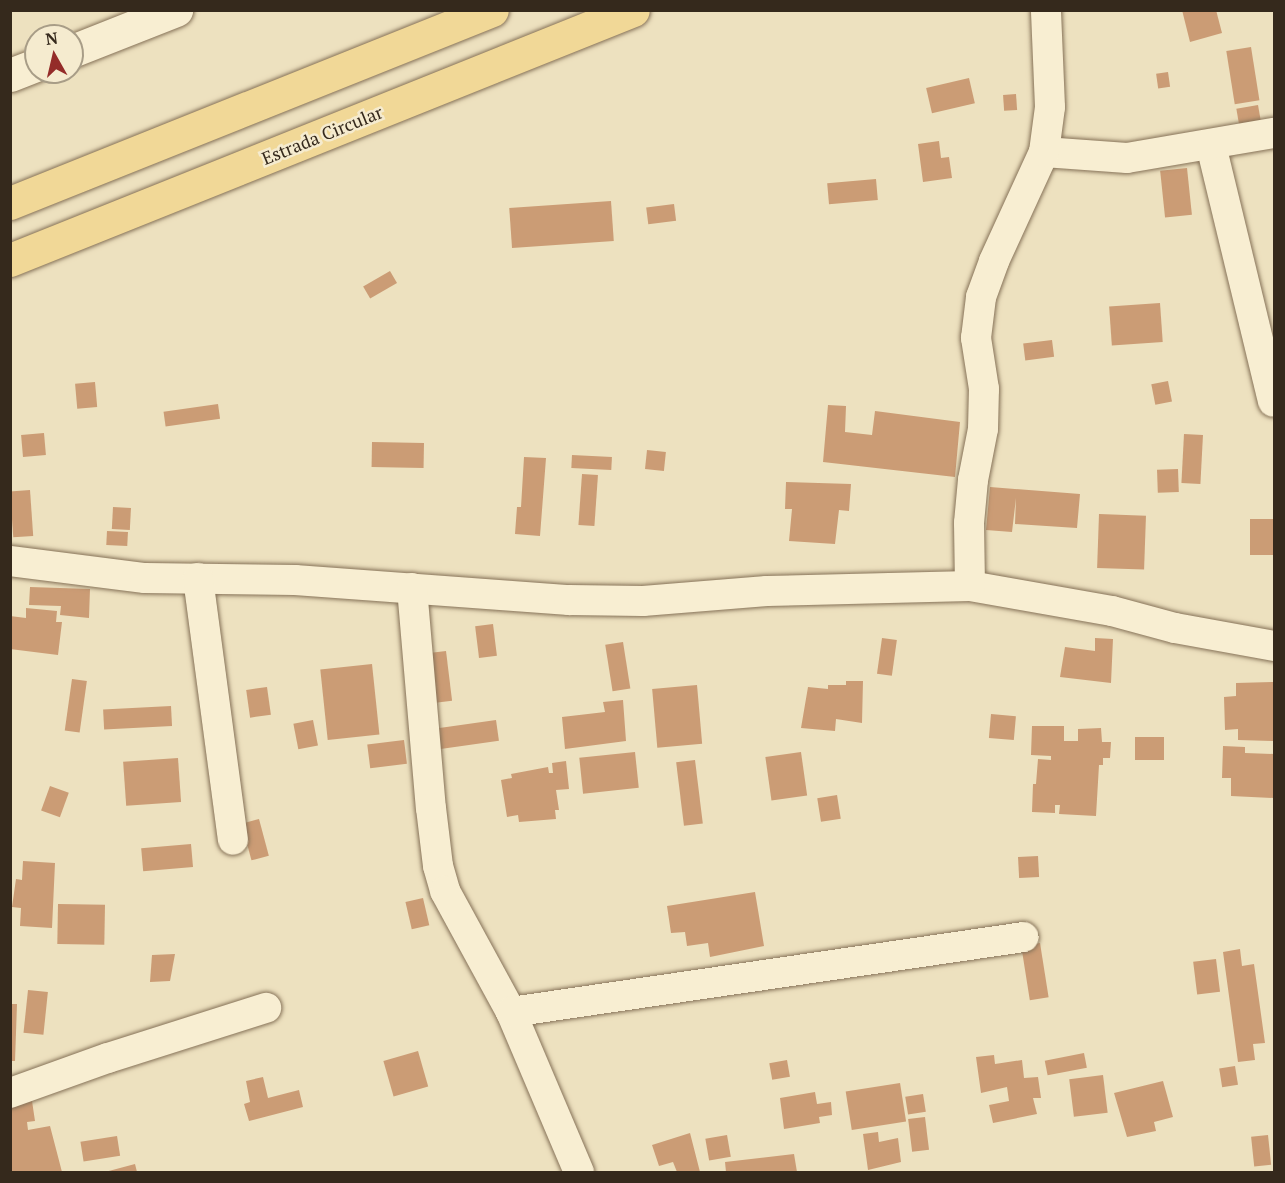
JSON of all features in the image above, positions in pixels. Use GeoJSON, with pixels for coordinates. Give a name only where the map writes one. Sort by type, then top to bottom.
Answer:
{"type":"FeatureCollection","features":[{"type":"Feature","properties":{"kind":"main road"},"geometry":{"type":"LineString","coordinates":[[10,203],[492,10]]}},
{"type":"Feature","properties":{"kind":"main road","name":"Estrada Circular"},"geometry":{"type":"LineString","coordinates":[[10,260],[633,10]]}},
{"type":"Feature","properties":{"kind":"street"},"geometry":{"type":"LineString","coordinates":[[84,46],[176,10]]}},
{"type":"Feature","properties":{"kind":"street"},"geometry":{"type":"LineString","coordinates":[[970,586],[969,523],[973,480],[983,429],[984,389],[976,338],[981,297],[999,250],[1044,152],[1050,107],[1046,10]]}},
{"type":"Feature","properties":{"kind":"street"},"geometry":{"type":"LineString","coordinates":[[1044,152],[1127,158],[1275,133]]}},
{"type":"Feature","properties":{"kind":"street"},"geometry":{"type":"LineString","coordinates":[[1211,145],[1273,402]]}},
{"type":"Feature","properties":{"kind":"street"},"geometry":{"type":"LineString","coordinates":[[10,561],[145,578],[296,580],[486,596],[642,601],[767,591],[970,586],[1112,611],[1175,628],[1275,646]]}},
{"type":"Feature","properties":{"kind":"street"},"geometry":{"type":"LineString","coordinates":[[198,578],[233,840]]}},
{"type":"Feature","properties":{"kind":"street"},"geometry":{"type":"LineString","coordinates":[[412,588],[438,866],[445,891],[511,1012],[579,1173]]}},
{"type":"Feature","properties":{"kind":"street"},"geometry":{"type":"LineString","coordinates":[[511,1012],[1024,937]]}},
{"type":"Feature","properties":{"kind":"street"},"geometry":{"type":"LineString","coordinates":[[10,1094],[108,1058],[266,1008]]}},
{"type":"Feature","properties":{"kind":"building"},"geometry":{"type":"Polygon","coordinates":[[[1182,10],[1216,10],[1222,33],[1190,42],[1182,10]]]}},
{"type":"Feature","properties":{"kind":"building"},"geometry":{"type":"Polygon","coordinates":[[[1251,47],[1259,100],[1235,104],[1226,51],[1251,47]]]}},
{"type":"Feature","properties":{"kind":"building"},"geometry":{"type":"Polygon","coordinates":[[[1168,72],[1170,87],[1158,89],[1156,74],[1168,72]]]}},
{"type":"Feature","properties":{"kind":"building"},"geometry":{"type":"Polygon","coordinates":[[[969,78],[975,103],[932,113],[926,88],[969,78]]]}},
{"type":"Feature","properties":{"kind":"building"},"geometry":{"type":"Polygon","coordinates":[[[1016,94],[1017,110],[1004,111],[1003,95],[1016,94]]]}},
{"type":"Feature","properties":{"kind":"building"},"geometry":{"type":"Polygon","coordinates":[[[1258,105],[1262,127],[1240,130],[1236,109],[1258,105]]]}},
{"type":"Feature","properties":{"kind":"building"},"geometry":{"type":"Polygon","coordinates":[[[939,141],[941,158],[949,157],[952,178],[923,182],[918,144],[939,141]]]}},
{"type":"Feature","properties":{"kind":"building"},"geometry":{"type":"Polygon","coordinates":[[[1187,168],[1192,215],[1165,218],[1160,171],[1187,168]]]}},
{"type":"Feature","properties":{"kind":"building"},"geometry":{"type":"Polygon","coordinates":[[[876,179],[878,200],[829,204],[827,183],[876,179]]]}},
{"type":"Feature","properties":{"kind":"building"},"geometry":{"type":"Polygon","coordinates":[[[611,201],[614,241],[512,248],[509,208],[611,201]]]}},
{"type":"Feature","properties":{"kind":"building"},"geometry":{"type":"Polygon","coordinates":[[[674,204],[676,221],[648,224],[646,207],[674,204]]]}},
{"type":"Feature","properties":{"kind":"building"},"geometry":{"type":"Polygon","coordinates":[[[390,271],[397,283],[370,299],[363,286],[390,271]]]}},
{"type":"Feature","properties":{"kind":"building"},"geometry":{"type":"Polygon","coordinates":[[[1160,303],[1163,342],[1112,345],[1109,307],[1160,303]]]}},
{"type":"Feature","properties":{"kind":"building"},"geometry":{"type":"Polygon","coordinates":[[[1052,340],[1054,357],[1025,360],[1023,344],[1052,340]]]}},
{"type":"Feature","properties":{"kind":"building"},"geometry":{"type":"Polygon","coordinates":[[[1168,381],[1172,402],[1155,405],[1151,384],[1168,381]]]}},
{"type":"Feature","properties":{"kind":"building"},"geometry":{"type":"Polygon","coordinates":[[[95,382],[97,407],[77,409],[75,384],[95,382]]]}},
{"type":"Feature","properties":{"kind":"building"},"geometry":{"type":"Polygon","coordinates":[[[218,404],[220,419],[166,427],[164,412],[218,404]]]}},
{"type":"Feature","properties":{"kind":"building"},"geometry":{"type":"Polygon","coordinates":[[[828,405],[846,406],[845,432],[872,435],[875,411],[960,422],[955,477],[823,462],[828,405]]]}},
{"type":"Feature","properties":{"kind":"building"},"geometry":{"type":"Polygon","coordinates":[[[44,433],[46,455],[23,457],[21,435],[44,433]]]}},
{"type":"Feature","properties":{"kind":"building"},"geometry":{"type":"Polygon","coordinates":[[[1184,434],[1203,435],[1200,484],[1181,483],[1184,434]]]}},
{"type":"Feature","properties":{"kind":"building"},"geometry":{"type":"Polygon","coordinates":[[[372,442],[424,443],[424,468],[372,467],[372,442]]]}},
{"type":"Feature","properties":{"kind":"building"},"geometry":{"type":"Polygon","coordinates":[[[647,450],[666,452],[664,471],[645,469],[647,450]]]}},
{"type":"Feature","properties":{"kind":"building"},"geometry":{"type":"Polygon","coordinates":[[[572,455],[612,457],[611,470],[571,468],[572,455]]]}},
{"type":"Feature","properties":{"kind":"building"},"geometry":{"type":"Polygon","coordinates":[[[524,457],[546,458],[540,536],[515,534],[517,507],[521,507],[524,457]]]}},
{"type":"Feature","properties":{"kind":"building"},"geometry":{"type":"Polygon","coordinates":[[[1178,469],[1179,492],[1158,493],[1157,470],[1178,469]]]}},
{"type":"Feature","properties":{"kind":"building"},"geometry":{"type":"Polygon","coordinates":[[[582,474],[598,475],[594,526],[578,525],[582,474]]]}},
{"type":"Feature","properties":{"kind":"building"},"geometry":{"type":"Polygon","coordinates":[[[786,482],[851,484],[849,511],[839,510],[835,544],[789,541],[792,509],[785,509],[786,482]]]}},
{"type":"Feature","properties":{"kind":"building"},"geometry":{"type":"Polygon","coordinates":[[[990,487],[1080,494],[1077,528],[1015,524],[1016,498],[1012,532],[986,530],[990,487]]]}},
{"type":"Feature","properties":{"kind":"building"},"geometry":{"type":"Polygon","coordinates":[[[30,490],[33,536],[13,537],[10,491],[30,490]]]}},
{"type":"Feature","properties":{"kind":"building"},"geometry":{"type":"Polygon","coordinates":[[[113,507],[131,508],[130,530],[112,529],[113,507]]]}},
{"type":"Feature","properties":{"kind":"building"},"geometry":{"type":"Polygon","coordinates":[[[1099,514],[1146,516],[1144,570],[1097,568],[1099,514]]]}},
{"type":"Feature","properties":{"kind":"building"},"geometry":{"type":"Polygon","coordinates":[[[1250,519],[1274,519],[1274,555],[1250,555],[1250,519]]]}},
{"type":"Feature","properties":{"kind":"building"},"geometry":{"type":"Polygon","coordinates":[[[107,531],[128,532],[127,546],[106,545],[107,531]]]}},
{"type":"Feature","properties":{"kind":"building"},"geometry":{"type":"Polygon","coordinates":[[[30,587],[90,589],[89,618],[60,615],[61,606],[29,605],[30,587]]]}},
{"type":"Feature","properties":{"kind":"building"},"geometry":{"type":"Polygon","coordinates":[[[26,608],[57,611],[56,622],[62,622],[58,655],[10,649],[10,616],[26,618],[26,608]]]}},
{"type":"Feature","properties":{"kind":"building"},"geometry":{"type":"Polygon","coordinates":[[[493,624],[497,656],[479,658],[475,626],[493,624]]]}},
{"type":"Feature","properties":{"kind":"building"},"geometry":{"type":"Polygon","coordinates":[[[882,638],[897,640],[892,676],[877,674],[882,638]]]}},
{"type":"Feature","properties":{"kind":"building"},"geometry":{"type":"Polygon","coordinates":[[[1095,638],[1113,639],[1111,683],[1060,677],[1065,647],[1095,651],[1095,638]]]}},
{"type":"Feature","properties":{"kind":"building"},"geometry":{"type":"Polygon","coordinates":[[[623,642],[630,688],[613,691],[605,645],[623,642]]]}},
{"type":"Feature","properties":{"kind":"building"},"geometry":{"type":"Polygon","coordinates":[[[446,651],[452,701],[429,703],[423,654],[446,651]]]}},
{"type":"Feature","properties":{"kind":"building"},"geometry":{"type":"Polygon","coordinates":[[[372,664],[379,735],[328,740],[320,669],[372,664]]]}},
{"type":"Feature","properties":{"kind":"building"},"geometry":{"type":"Polygon","coordinates":[[[72,679],[87,681],[80,733],[65,730],[72,679]]]}},
{"type":"Feature","properties":{"kind":"building"},"geometry":{"type":"Polygon","coordinates":[[[846,681],[863,681],[862,723],[836,719],[835,731],[801,728],[808,687],[828,689],[828,685],[846,685],[846,681]]]}},
{"type":"Feature","properties":{"kind":"building"},"geometry":{"type":"Polygon","coordinates":[[[1274,682],[1274,741],[1238,740],[1238,729],[1225,730],[1224,697],[1236,696],[1236,683],[1274,682]]]}},
{"type":"Feature","properties":{"kind":"building"},"geometry":{"type":"Polygon","coordinates":[[[697,685],[702,744],[657,748],[652,689],[697,685]]]}},
{"type":"Feature","properties":{"kind":"building"},"geometry":{"type":"Polygon","coordinates":[[[267,687],[271,715],[250,718],[246,690],[267,687]]]}},
{"type":"Feature","properties":{"kind":"building"},"geometry":{"type":"Polygon","coordinates":[[[623,700],[626,741],[565,749],[562,717],[605,712],[603,702],[623,700]]]}},
{"type":"Feature","properties":{"kind":"building"},"geometry":{"type":"Polygon","coordinates":[[[171,706],[172,726],[104,730],[103,710],[171,706]]]}},
{"type":"Feature","properties":{"kind":"building"},"geometry":{"type":"Polygon","coordinates":[[[991,714],[1016,716],[1014,740],[989,738],[991,714]]]}},
{"type":"Feature","properties":{"kind":"building"},"geometry":{"type":"Polygon","coordinates":[[[313,720],[318,746],[298,749],[293,724],[313,720]]]}},
{"type":"Feature","properties":{"kind":"building"},"geometry":{"type":"Polygon","coordinates":[[[496,720],[499,741],[434,750],[431,729],[496,720]]]}},
{"type":"Feature","properties":{"kind":"building"},"geometry":{"type":"Polygon","coordinates":[[[1032,726],[1064,726],[1064,741],[1078,741],[1078,729],[1101,728],[1102,742],[1111,742],[1110,758],[1103,758],[1103,765],[1099,765],[1096,816],[1059,814],[1060,805],[1055,805],[1055,813],[1032,812],[1033,784],[1036,784],[1038,759],[1051,760],[1051,756],[1031,755],[1032,726]]]}},
{"type":"Feature","properties":{"kind":"building"},"geometry":{"type":"Polygon","coordinates":[[[1135,737],[1164,737],[1164,760],[1135,760],[1135,737]]]}},
{"type":"Feature","properties":{"kind":"building"},"geometry":{"type":"Polygon","coordinates":[[[404,740],[407,764],[370,768],[367,745],[404,740]]]}},
{"type":"Feature","properties":{"kind":"building"},"geometry":{"type":"Polygon","coordinates":[[[1223,746],[1245,747],[1245,753],[1274,754],[1274,798],[1231,796],[1231,778],[1222,778],[1223,746]]]}},
{"type":"Feature","properties":{"kind":"building"},"geometry":{"type":"Polygon","coordinates":[[[635,752],[639,788],[583,794],[579,758],[635,752]]]}},
{"type":"Feature","properties":{"kind":"building"},"geometry":{"type":"Polygon","coordinates":[[[801,752],[807,796],[771,801],[765,757],[801,752]]]}},
{"type":"Feature","properties":{"kind":"building"},"geometry":{"type":"Polygon","coordinates":[[[178,758],[181,802],[126,806],[123,762],[178,758]]]}},
{"type":"Feature","properties":{"kind":"building"},"geometry":{"type":"Polygon","coordinates":[[[695,760],[703,824],[684,826],[676,762],[695,760]]]}},
{"type":"Feature","properties":{"kind":"building"},"geometry":{"type":"Polygon","coordinates":[[[566,761],[569,789],[556,790],[559,810],[555,810],[556,819],[519,822],[518,815],[507,817],[501,780],[512,778],[511,774],[548,767],[549,773],[553,773],[552,763],[566,761]]]}},
{"type":"Feature","properties":{"kind":"building"},"geometry":{"type":"Polygon","coordinates":[[[50,786],[69,793],[60,817],[41,810],[50,786]]]}},
{"type":"Feature","properties":{"kind":"building"},"geometry":{"type":"Polygon","coordinates":[[[837,795],[841,819],[821,822],[817,798],[837,795]]]}},
{"type":"Feature","properties":{"kind":"building"},"geometry":{"type":"Polygon","coordinates":[[[259,819],[269,856],[251,860],[242,824],[259,819]]]}},
{"type":"Feature","properties":{"kind":"building"},"geometry":{"type":"Polygon","coordinates":[[[191,844],[193,867],[143,871],[141,848],[191,844]]]}},
{"type":"Feature","properties":{"kind":"building"},"geometry":{"type":"Polygon","coordinates":[[[1038,856],[1039,877],[1019,878],[1018,857],[1038,856]]]}},
{"type":"Feature","properties":{"kind":"building"},"geometry":{"type":"Polygon","coordinates":[[[23,861],[55,863],[52,928],[20,926],[21,908],[12,907],[16,879],[22,880],[23,861]]]}},
{"type":"Feature","properties":{"kind":"building"},"geometry":{"type":"Polygon","coordinates":[[[755,892],[764,946],[710,957],[708,943],[687,946],[685,932],[671,933],[667,906],[755,892]]]}},
{"type":"Feature","properties":{"kind":"building"},"geometry":{"type":"Polygon","coordinates":[[[423,898],[429,925],[412,929],[405,902],[423,898]]]}},
{"type":"Feature","properties":{"kind":"building"},"geometry":{"type":"Polygon","coordinates":[[[58,904],[105,905],[104,945],[57,944],[58,904]]]}},
{"type":"Feature","properties":{"kind":"building"},"geometry":{"type":"Polygon","coordinates":[[[1040,943],[1049,997],[1030,1000],[1021,946],[1040,943]]]}},
{"type":"Feature","properties":{"kind":"building"},"geometry":{"type":"Polygon","coordinates":[[[1240,949],[1242,966],[1254,964],[1265,1043],[1253,1044],[1255,1060],[1238,1062],[1223,952],[1240,949]]]}},
{"type":"Feature","properties":{"kind":"building"},"geometry":{"type":"Polygon","coordinates":[[[175,954],[170,981],[150,982],[152,955],[175,954]]]}},
{"type":"Feature","properties":{"kind":"building"},"geometry":{"type":"Polygon","coordinates":[[[1216,959],[1220,992],[1197,995],[1193,962],[1216,959]]]}},
{"type":"Feature","properties":{"kind":"building"},"geometry":{"type":"Polygon","coordinates":[[[28,990],[48,992],[43,1035],[24,1033],[28,990]]]}},
{"type":"Feature","properties":{"kind":"building"},"geometry":{"type":"Polygon","coordinates":[[[10,1004],[17,1004],[15,1061],[10,1061],[10,1004]]]}},
{"type":"Feature","properties":{"kind":"building"},"geometry":{"type":"Polygon","coordinates":[[[418,1051],[428,1087],[394,1096],[383,1061],[418,1051]]]}},
{"type":"Feature","properties":{"kind":"building"},"geometry":{"type":"Polygon","coordinates":[[[1084,1053],[1087,1068],[1048,1075],[1045,1061],[1084,1053]]]}},
{"type":"Feature","properties":{"kind":"building"},"geometry":{"type":"Polygon","coordinates":[[[994,1055],[995,1064],[1022,1060],[1024,1078],[1038,1077],[1041,1098],[1033,1098],[1037,1114],[993,1123],[989,1105],[1009,1101],[1007,1087],[981,1093],[976,1057],[994,1055]]]}},
{"type":"Feature","properties":{"kind":"building"},"geometry":{"type":"Polygon","coordinates":[[[787,1060],[790,1077],[772,1080],[769,1063],[787,1060]]]}},
{"type":"Feature","properties":{"kind":"building"},"geometry":{"type":"Polygon","coordinates":[[[1235,1066],[1238,1085],[1222,1087],[1219,1069],[1235,1066]]]}},
{"type":"Feature","properties":{"kind":"building"},"geometry":{"type":"Polygon","coordinates":[[[1103,1075],[1108,1113],[1074,1117],[1069,1079],[1103,1075]]]}},
{"type":"Feature","properties":{"kind":"building"},"geometry":{"type":"Polygon","coordinates":[[[263,1077],[268,1098],[299,1090],[303,1107],[249,1121],[244,1104],[250,1102],[246,1081],[263,1077]]]}},
{"type":"Feature","properties":{"kind":"building"},"geometry":{"type":"Polygon","coordinates":[[[1163,1081],[1173,1117],[1154,1122],[1156,1131],[1127,1137],[1114,1093],[1163,1081]]]}},
{"type":"Feature","properties":{"kind":"building"},"geometry":{"type":"Polygon","coordinates":[[[900,1083],[906,1122],[852,1130],[846,1092],[900,1083]]]}},
{"type":"Feature","properties":{"kind":"building"},"geometry":{"type":"Polygon","coordinates":[[[815,1092],[817,1104],[831,1102],[832,1115],[819,1117],[820,1123],[784,1129],[780,1098],[815,1092]]]}},
{"type":"Feature","properties":{"kind":"building"},"geometry":{"type":"Polygon","coordinates":[[[923,1094],[926,1112],[908,1115],[905,1097],[923,1094]]]}},
{"type":"Feature","properties":{"kind":"building"},"geometry":{"type":"Polygon","coordinates":[[[32,1101],[35,1121],[27,1122],[28,1130],[50,1126],[62,1172],[10,1172],[10,1106],[32,1101]]]}},
{"type":"Feature","properties":{"kind":"building"},"geometry":{"type":"Polygon","coordinates":[[[925,1117],[929,1150],[912,1152],[908,1119],[925,1117]]]}},
{"type":"Feature","properties":{"kind":"building"},"geometry":{"type":"Polygon","coordinates":[[[878,1132],[879,1142],[898,1138],[901,1162],[868,1170],[863,1134],[878,1132]]]}},
{"type":"Feature","properties":{"kind":"building"},"geometry":{"type":"Polygon","coordinates":[[[690,1133],[700,1172],[677,1172],[673,1162],[659,1166],[652,1145],[690,1133]]]}},
{"type":"Feature","properties":{"kind":"building"},"geometry":{"type":"Polygon","coordinates":[[[727,1135],[731,1157],[709,1160],[705,1139],[727,1135]]]}},
{"type":"Feature","properties":{"kind":"building"},"geometry":{"type":"Polygon","coordinates":[[[1268,1135],[1271,1165],[1254,1167],[1251,1137],[1268,1135]]]}},
{"type":"Feature","properties":{"kind":"building"},"geometry":{"type":"Polygon","coordinates":[[[117,1136],[120,1156],[84,1162],[80,1142],[117,1136]]]}},
{"type":"Feature","properties":{"kind":"building"},"geometry":{"type":"Polygon","coordinates":[[[794,1154],[797,1172],[726,1172],[725,1162],[794,1154]]]}},
{"type":"Feature","properties":{"kind":"building"},"geometry":{"type":"Polygon","coordinates":[[[135,1164],[137,1172],[105,1172],[135,1164]]]}}]}
